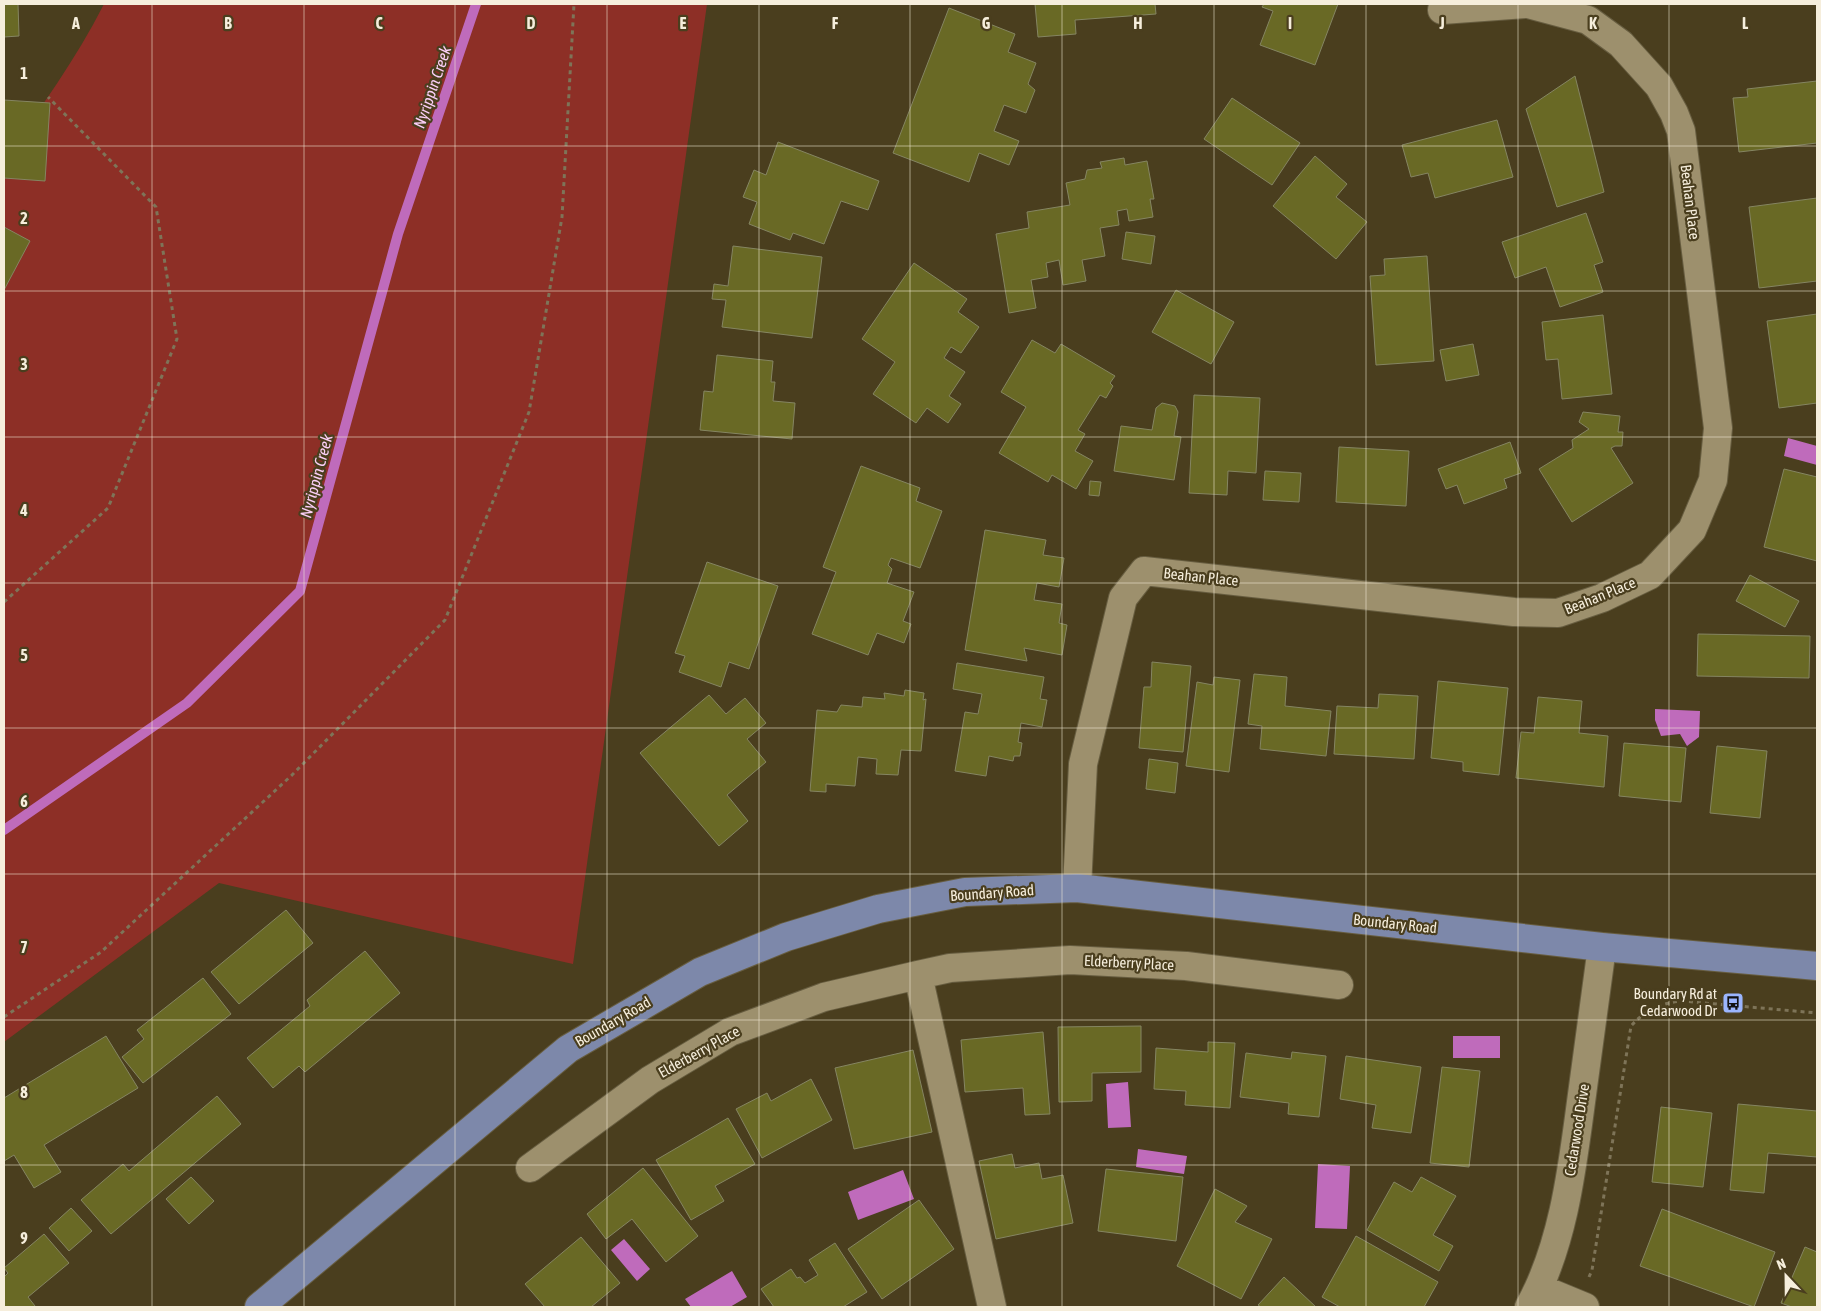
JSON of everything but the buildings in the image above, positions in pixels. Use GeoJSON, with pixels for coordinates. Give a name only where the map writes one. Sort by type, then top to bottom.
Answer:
{"type":"FeatureCollection","features":[{"type":"Feature","properties":{"kind":"main road","name":"Boundary Road"},"geometry":{"type":"LineString","coordinates":[[259,1307],[568,1048],[700,972],[786,937],[878,909],[964,892],[1077,888],[1602,947],[1817,966]]}},
{"type":"Feature","properties":{"kind":"street","name":"Beahan Place"},"geometry":{"type":"LineString","coordinates":[[1077,888],[1083,764],[1123,598],[1144,571],[1514,612],[1558,613],[1602,598],[1650,575],[1692,530],[1713,480],[1718,428],[1681,131],[1674,113],[1659,86],[1621,44],[1588,20],[1527,4],[1442,10]]}},
{"type":"Feature","properties":{"kind":"street","name":"Cedarwood Drive"},"geometry":{"type":"LineString","coordinates":[[1534,1298],[1556,1239],[1568,1187],[1602,947]]}},
{"type":"Feature","properties":{"kind":"street","name":"Elderberry Place"},"geometry":{"type":"LineString","coordinates":[[530,1168],[650,1080],[730,1032],[824,997],[918,974],[950,968],[1070,960],[1186,966],[1339,985]]}},
{"type":"Feature","properties":{"kind":"street"},"geometry":{"type":"LineString","coordinates":[[918,974],[992,1307]]}},
{"type":"Feature","properties":{"kind":"street"},"geometry":{"type":"LineString","coordinates":[[1534,1298],[1580,1305]]}},
{"type":"Feature","properties":{"kind":"path"},"geometry":{"type":"LineString","coordinates":[[4,1017],[101,952],[292,775],[445,620],[529,412],[562,217],[574,4]]}},
{"type":"Feature","properties":{"kind":"path"},"geometry":{"type":"LineString","coordinates":[[4,602],[108,508],[177,339],[156,206],[48,97]]}},
{"type":"Feature","properties":{"kind":"path"},"geometry":{"type":"LineString","coordinates":[[1580,1305],[1592,1270],[1632,1026],[1642,1013],[1666,1003],[1682,1001],[1817,1013]]}},
{"type":"Feature","properties":{"kind":"shaded area"},"geometry":{"type":"Polygon","coordinates":[[[104,4],[707,4],[573,964],[219,883],[4,1042],[4,159],[70,64],[104,4]]]}},
{"type":"Feature","properties":{"kind":"shaded area"},"geometry":{"type":"Polygon","coordinates":[[[1788,438],[1817,446],[1817,465],[1784,456],[1788,438]]]}},
{"type":"Feature","properties":{"kind":"shaded area"},"geometry":{"type":"Polygon","coordinates":[[[1655,709],[1700,711],[1699,737],[1687,746],[1680,734],[1661,736],[1655,720],[1655,709]]]}},
{"type":"Feature","properties":{"kind":"shaded area"},"geometry":{"type":"Polygon","coordinates":[[[1453,1036],[1500,1036],[1500,1058],[1453,1058],[1453,1036]]]}},
{"type":"Feature","properties":{"kind":"shaded area"},"geometry":{"type":"Polygon","coordinates":[[[1128,1082],[1131,1127],[1108,1128],[1106,1084],[1128,1082]]]}},
{"type":"Feature","properties":{"kind":"shaded area"},"geometry":{"type":"Polygon","coordinates":[[[1138,1149],[1187,1156],[1184,1174],[1136,1167],[1138,1149]]]}},
{"type":"Feature","properties":{"kind":"shaded area"},"geometry":{"type":"Polygon","coordinates":[[[1318,1164],[1350,1166],[1347,1229],[1315,1228],[1318,1164]]]}},
{"type":"Feature","properties":{"kind":"shaded area"},"geometry":{"type":"Polygon","coordinates":[[[903,1170],[914,1199],[858,1220],[848,1192],[903,1170]]]}},
{"type":"Feature","properties":{"kind":"shaded area"},"geometry":{"type":"Polygon","coordinates":[[[624,1239],[650,1269],[637,1281],[611,1250],[624,1239]]]}},
{"type":"Feature","properties":{"kind":"shaded area"},"geometry":{"type":"Polygon","coordinates":[[[732,1271],[747,1297],[730,1307],[691,1307],[685,1299],[732,1271]]]}},
{"type":"Feature","properties":{"kind":"waterway","name":"Nyrippin Creek"},"geometry":{"type":"LineString","coordinates":[[4,830],[187,703],[300,591],[398,234],[476,4]]}},
{"type":"Feature","properties":{"kind":"place","name":"Boundary Rd at Cedarwood Dr"},"geometry":{"type":"Point","coordinates":[1733,1003]}}]}
